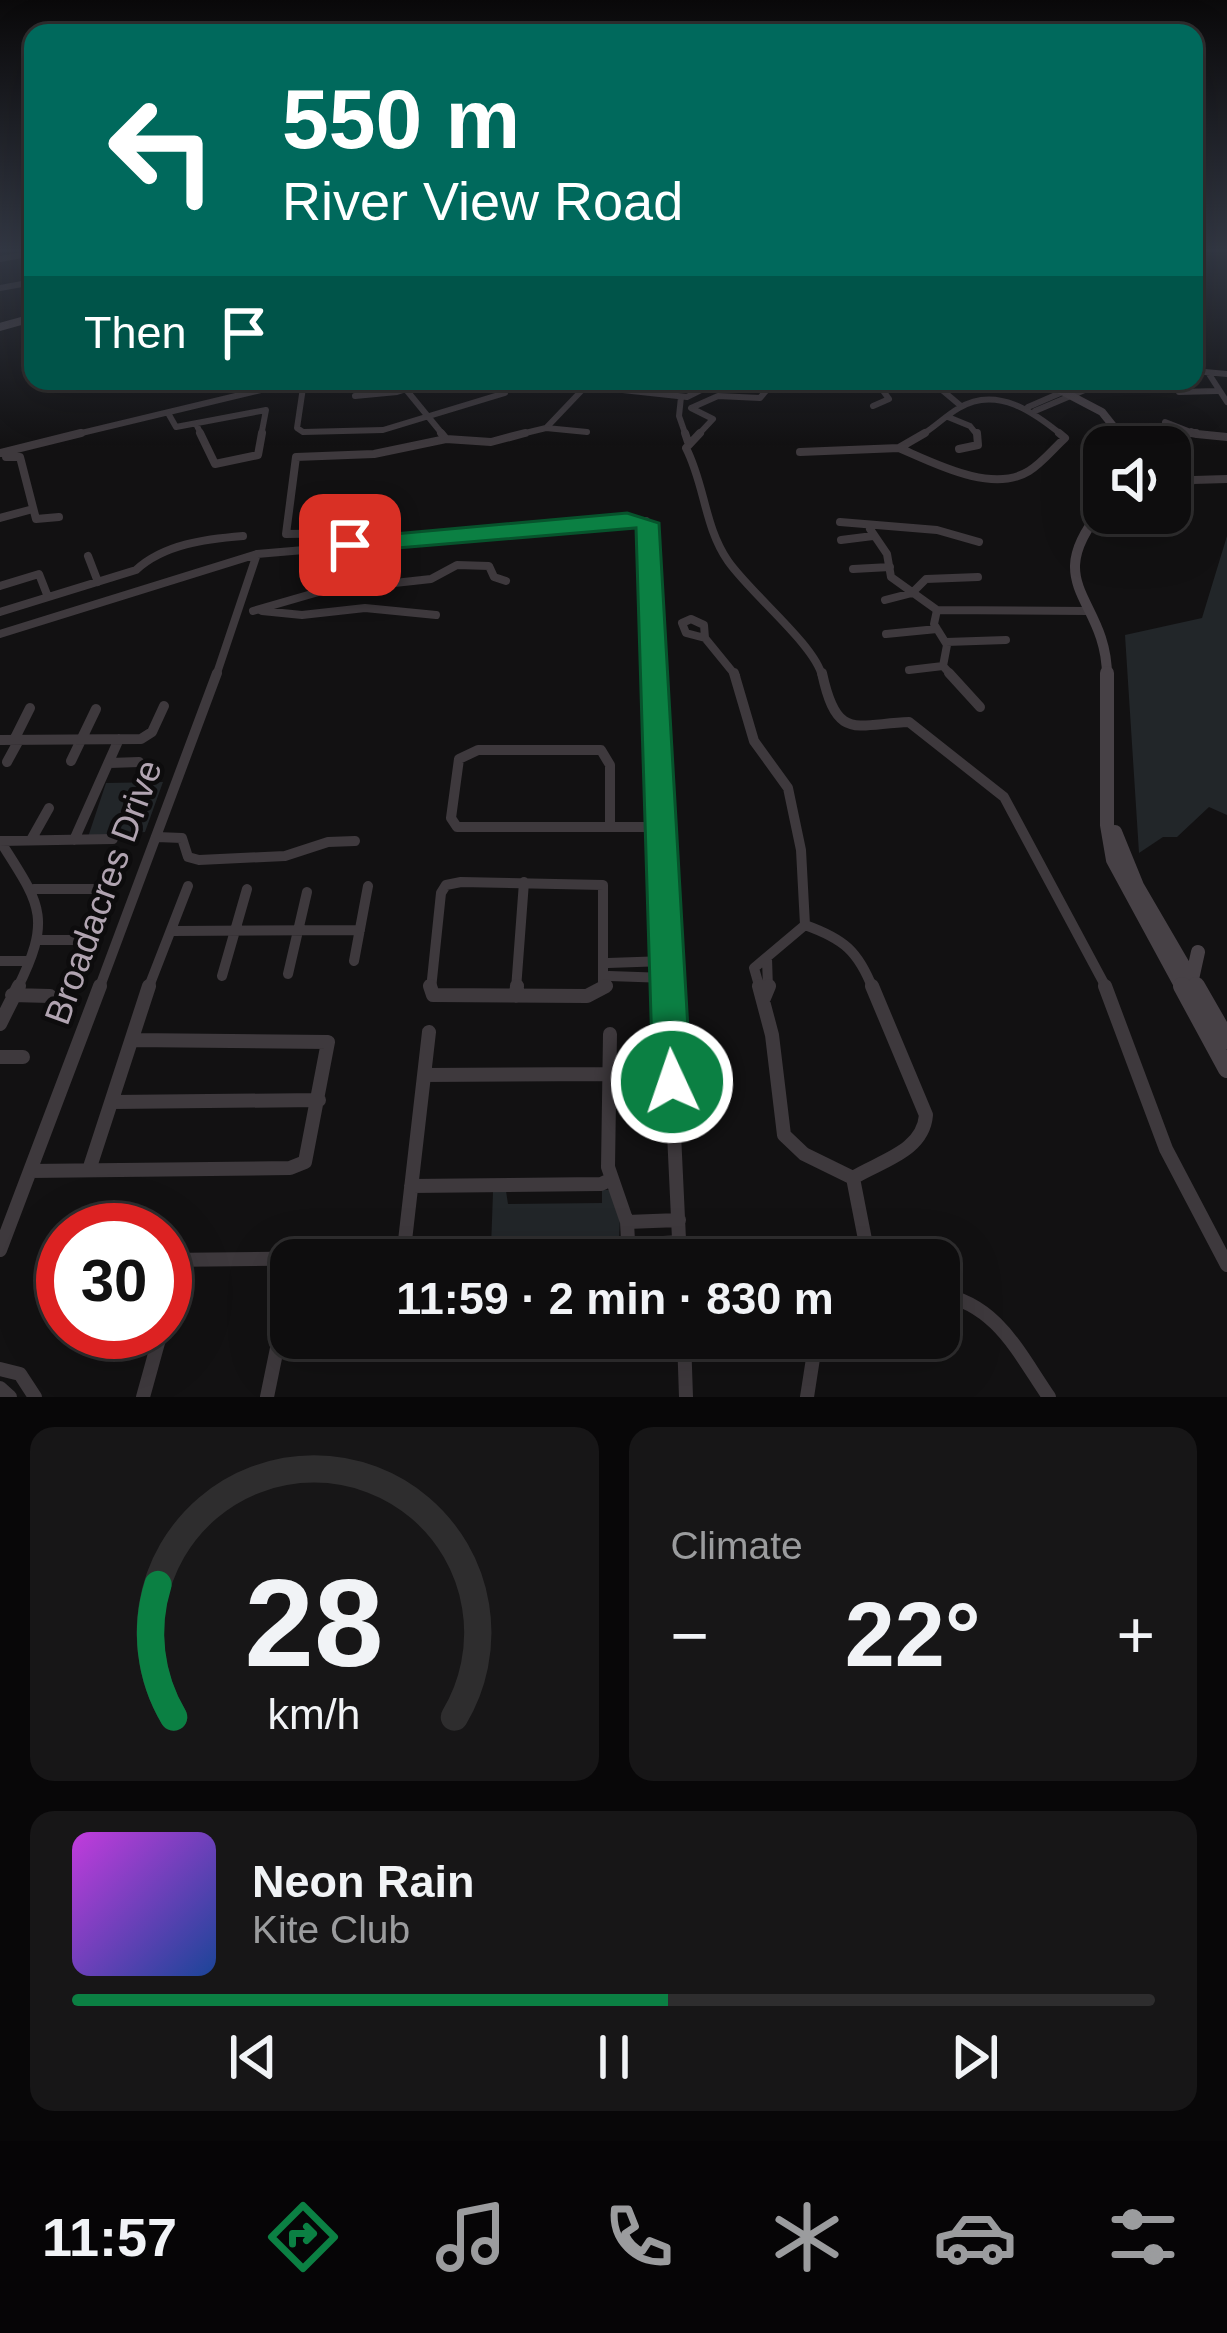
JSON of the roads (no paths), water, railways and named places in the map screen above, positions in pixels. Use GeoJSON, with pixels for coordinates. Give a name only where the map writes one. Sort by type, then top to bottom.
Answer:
{"type":"FeatureCollection","features":[{"type":"Feature","properties":{"kind":"street"},"geometry":{"type":"LineString","coordinates":[[1203,373],[1227,374]]}},
{"type":"Feature","properties":{"kind":"street"},"geometry":{"type":"LineString","coordinates":[[1209,374],[1227,402]]}},
{"type":"Feature","properties":{"kind":"street"},"geometry":{"type":"LineString","coordinates":[[0,456],[261,390]]}},
{"type":"Feature","properties":{"kind":"street"},"geometry":{"type":"LineString","coordinates":[[303,390],[301,432],[377,430],[505,393]]}},
{"type":"Feature","properties":{"kind":"street"},"geometry":{"type":"LineString","coordinates":[[355,396],[400,390]]}},
{"type":"Feature","properties":{"kind":"street"},"geometry":{"type":"LineString","coordinates":[[408,390],[446,439]]}},
{"type":"Feature","properties":{"kind":"street"},"geometry":{"type":"LineString","coordinates":[[546,428],[582,390]]}},
{"type":"Feature","properties":{"kind":"street"},"geometry":{"type":"LineString","coordinates":[[621,390],[681,397],[715,390]]}},
{"type":"Feature","properties":{"kind":"street"},"geometry":{"type":"LineString","coordinates":[[688,442],[713,422],[691,408],[718,396],[760,398],[767,390]]}},
{"type":"Feature","properties":{"kind":"street"},"geometry":{"type":"LineString","coordinates":[[873,406],[889,399],[882,390]]}},
{"type":"Feature","properties":{"kind":"street"},"geometry":{"type":"LineString","coordinates":[[942,390],[961,406]]}},
{"type":"Feature","properties":{"kind":"street"},"geometry":{"type":"LineString","coordinates":[[1060,390],[1114,415],[1120,426]]}},
{"type":"Feature","properties":{"kind":"street"},"geometry":{"type":"LineString","coordinates":[[1064,390],[1068,394]]}},
{"type":"Feature","properties":{"kind":"street"},"geometry":{"type":"LineString","coordinates":[[1068,394],[1074,390]]}},
{"type":"Feature","properties":{"kind":"street"},"geometry":{"type":"LineString","coordinates":[[1032,409],[1080,390]]}},
{"type":"Feature","properties":{"kind":"street"},"geometry":{"type":"LineString","coordinates":[[1179,392],[1217,391]]}},
{"type":"Feature","properties":{"kind":"street"},"geometry":{"type":"LineString","coordinates":[[681,397],[679,416],[710,531],[768,613],[817,655],[823,696],[831,711],[873,729],[908,722],[1004,796],[1113,1001],[1166,1149],[1227,1265]]}},
{"type":"Feature","properties":{"kind":"street"},"geometry":{"type":"LineString","coordinates":[[800,452],[899,448],[961,406],[998,400],[1032,409],[1061,431],[1065,441],[1016,478],[952,472],[899,448]]}},
{"type":"Feature","properties":{"kind":"street"},"geometry":{"type":"LineString","coordinates":[[178,410],[179,425]]}},
{"type":"Feature","properties":{"kind":"street"},"geometry":{"type":"LineString","coordinates":[[179,425],[266,410],[257,456],[221,465],[215,464],[196,424]]}},
{"type":"Feature","properties":{"kind":"street"},"geometry":{"type":"LineString","coordinates":[[168,413],[179,425]]}},
{"type":"Feature","properties":{"kind":"street"},"geometry":{"type":"LineString","coordinates":[[948,416],[972,425],[979,436],[978,446],[959,449]]}},
{"type":"Feature","properties":{"kind":"street"},"geometry":{"type":"LineString","coordinates":[[1166,422],[1189,435],[1227,436]]}},
{"type":"Feature","properties":{"kind":"street"},"geometry":{"type":"LineString","coordinates":[[354,532],[286,534],[295,458],[374,454],[446,439],[485,443],[546,428],[586,432]]}},
{"type":"Feature","properties":{"kind":"street"},"geometry":{"type":"LineString","coordinates":[[809,440],[819,449]]}},
{"type":"Feature","properties":{"kind":"street"},"geometry":{"type":"LineString","coordinates":[[0,456],[20,457],[39,521],[59,517]]}},
{"type":"Feature","properties":{"kind":"street"},"geometry":{"type":"LineString","coordinates":[[1191,482],[1227,479]]}},
{"type":"Feature","properties":{"kind":"street"},"geometry":{"type":"LineString","coordinates":[[0,518],[33,509]]}},
{"type":"Feature","properties":{"kind":"street"},"geometry":{"type":"LineString","coordinates":[[0,634],[257,554],[646,521],[680,1239]]}},
{"type":"Feature","properties":{"kind":"street"},"geometry":{"type":"LineString","coordinates":[[840,522],[871,532],[891,577],[938,610],[1088,611]]}},
{"type":"Feature","properties":{"kind":"street"},"geometry":{"type":"LineString","coordinates":[[841,540],[885,524],[979,542]]}},
{"type":"Feature","properties":{"kind":"street"},"geometry":{"type":"LineString","coordinates":[[1083,532],[1073,559],[1073,579],[1108,662],[1113,860],[1122,885],[1227,1069]]}},
{"type":"Feature","properties":{"kind":"street"},"geometry":{"type":"LineString","coordinates":[[144,558],[208,538],[243,536]]}},
{"type":"Feature","properties":{"kind":"street"},"geometry":{"type":"LineString","coordinates":[[0,612],[140,568],[144,558],[139,546]]}},
{"type":"Feature","properties":{"kind":"street","name":"Broadacres Drive"},"geometry":{"type":"LineString","coordinates":[[0,1250],[157,837],[257,554]]}},
{"type":"Feature","properties":{"kind":"street"},"geometry":{"type":"LineString","coordinates":[[88,556],[98,582]]}},
{"type":"Feature","properties":{"kind":"street"},"geometry":{"type":"LineString","coordinates":[[230,562],[253,569]]}},
{"type":"Feature","properties":{"kind":"street"},"geometry":{"type":"LineString","coordinates":[[239,614],[322,591],[434,578],[453,566],[491,567],[494,577],[506,581]]}},
{"type":"Feature","properties":{"kind":"street"},"geometry":{"type":"LineString","coordinates":[[853,569],[890,566]]}},
{"type":"Feature","properties":{"kind":"street"},"geometry":{"type":"LineString","coordinates":[[0,586],[38,574],[48,597]]}},
{"type":"Feature","properties":{"kind":"street"},"geometry":{"type":"LineString","coordinates":[[885,600],[912,593],[933,578],[978,577]]}},
{"type":"Feature","properties":{"kind":"street"},"geometry":{"type":"LineString","coordinates":[[254,611],[306,615],[365,608],[436,615]]}},
{"type":"Feature","properties":{"kind":"street"},"geometry":{"type":"LineString","coordinates":[[938,610],[937,629],[946,641],[943,666],[980,707]]}},
{"type":"Feature","properties":{"kind":"street"},"geometry":{"type":"LineString","coordinates":[[886,634],[937,629]]}},
{"type":"Feature","properties":{"kind":"street"},"geometry":{"type":"LineString","coordinates":[[705,638],[738,678],[754,741],[788,788],[801,850],[806,925]]}},
{"type":"Feature","properties":{"kind":"street"},"geometry":{"type":"LineString","coordinates":[[946,641],[1006,640]]}},
{"type":"Feature","properties":{"kind":"street"},"geometry":{"type":"LineString","coordinates":[[909,670],[943,666]]}},
{"type":"Feature","properties":{"kind":"street"},"geometry":{"type":"LineString","coordinates":[[0,740],[148,736],[164,706]]}},
{"type":"Feature","properties":{"kind":"street"},"geometry":{"type":"LineString","coordinates":[[7,762],[30,708]]}},
{"type":"Feature","properties":{"kind":"street"},"geometry":{"type":"LineString","coordinates":[[71,761],[96,709]]}},
{"type":"Feature","properties":{"kind":"street"},"geometry":{"type":"LineString","coordinates":[[74,840],[119,739]]}},
{"type":"Feature","properties":{"kind":"street"},"geometry":{"type":"LineString","coordinates":[[610,827],[610,765],[604,752],[478,750],[459,759],[451,818],[457,827],[610,827],[660,827]]}},
{"type":"Feature","properties":{"kind":"street"},"geometry":{"type":"LineString","coordinates":[[110,763],[139,762]]}},
{"type":"Feature","properties":{"kind":"street"},"geometry":{"type":"LineString","coordinates":[[32,840],[49,808]]}},
{"type":"Feature","properties":{"kind":"street"},"geometry":{"type":"LineString","coordinates":[[1109,814],[1131,874],[1227,1040]]}},
{"type":"Feature","properties":{"kind":"street"},"geometry":{"type":"LineString","coordinates":[[157,837],[182,838],[188,857],[199,860],[293,855],[323,843],[356,841]]}},
{"type":"Feature","properties":{"kind":"street"},"geometry":{"type":"LineString","coordinates":[[0,841],[113,839]]}},
{"type":"Feature","properties":{"kind":"street"},"geometry":{"type":"LineString","coordinates":[[0,841],[34,889],[38,940],[0,1024]]}},
{"type":"Feature","properties":{"kind":"street"},"geometry":{"type":"LineString","coordinates":[[516,996],[524,882]]}},
{"type":"Feature","properties":{"kind":"street"},"geometry":{"type":"LineString","coordinates":[[524,882],[603,885],[606,988],[593,996],[440,997],[429,985],[444,886],[524,882]]}},
{"type":"Feature","properties":{"kind":"street"},"geometry":{"type":"LineString","coordinates":[[89,1170],[188,886]]}},
{"type":"Feature","properties":{"kind":"street"},"geometry":{"type":"LineString","coordinates":[[354,961],[368,886]]}},
{"type":"Feature","properties":{"kind":"street"},"geometry":{"type":"LineString","coordinates":[[34,889],[93,889]]}},
{"type":"Feature","properties":{"kind":"street"},"geometry":{"type":"LineString","coordinates":[[222,976],[247,889]]}},
{"type":"Feature","properties":{"kind":"street"},"geometry":{"type":"LineString","coordinates":[[288,974],[307,892]]}},
{"type":"Feature","properties":{"kind":"street"},"geometry":{"type":"LineString","coordinates":[[806,925],[767,958],[770,983],[764,998],[782,1131],[804,1154],[853,1178]]}},
{"type":"Feature","properties":{"kind":"street"},"geometry":{"type":"LineString","coordinates":[[806,925],[839,937],[863,960],[927,1123],[920,1140],[853,1178]]}},
{"type":"Feature","properties":{"kind":"street"},"geometry":{"type":"LineString","coordinates":[[172,931],[360,930]]}},
{"type":"Feature","properties":{"kind":"street"},"geometry":{"type":"LineString","coordinates":[[38,940],[75,940]]}},
{"type":"Feature","properties":{"kind":"street"},"geometry":{"type":"LineString","coordinates":[[1192,979],[1198,952]]}},
{"type":"Feature","properties":{"kind":"street"},"geometry":{"type":"LineString","coordinates":[[1,961],[29,961]]}},
{"type":"Feature","properties":{"kind":"street"},"geometry":{"type":"LineString","coordinates":[[609,970],[666,962]]}},
{"type":"Feature","properties":{"kind":"street"},"geometry":{"type":"LineString","coordinates":[[609,970],[667,978]]}},
{"type":"Feature","properties":{"kind":"street"},"geometry":{"type":"LineString","coordinates":[[12,995],[50,996]]}},
{"type":"Feature","properties":{"kind":"street"},"geometry":{"type":"LineString","coordinates":[[405,1239],[429,1032]]}},
{"type":"Feature","properties":{"kind":"street"},"geometry":{"type":"LineString","coordinates":[[610,1034],[612,1178],[629,1239]]}},
{"type":"Feature","properties":{"kind":"street"},"geometry":{"type":"LineString","coordinates":[[30,1171],[298,1167],[308,1157],[329,1051],[323,1040],[131,1040]]}},
{"type":"Feature","properties":{"kind":"street"},"geometry":{"type":"LineString","coordinates":[[0,1057],[22,1057]]}},
{"type":"Feature","properties":{"kind":"street"},"geometry":{"type":"LineString","coordinates":[[424,1076],[609,1074]]}},
{"type":"Feature","properties":{"kind":"street"},"geometry":{"type":"LineString","coordinates":[[113,1102],[319,1100]]}},
{"type":"Feature","properties":{"kind":"street"},"geometry":{"type":"LineString","coordinates":[[411,1186],[602,1184],[612,1178]]}},
{"type":"Feature","properties":{"kind":"street"},"geometry":{"type":"LineString","coordinates":[[853,1178],[864,1239]]}},
{"type":"Feature","properties":{"kind":"street"},"geometry":{"type":"LineString","coordinates":[[627,1222],[679,1220]]}},
{"type":"Feature","properties":{"kind":"street"},"geometry":{"type":"LineString","coordinates":[[192,1260],[270,1259]]}},
{"type":"Feature","properties":{"kind":"street"},"geometry":{"type":"LineString","coordinates":[[960,1297],[971,1299],[994,1318],[1049,1397]]}},
{"type":"Feature","properties":{"kind":"street"},"geometry":{"type":"LineString","coordinates":[[143,1397],[154,1359]]}},
{"type":"Feature","properties":{"kind":"street"},"geometry":{"type":"LineString","coordinates":[[267,1397],[275,1359]]}},
{"type":"Feature","properties":{"kind":"street"},"geometry":{"type":"LineString","coordinates":[[685,1359],[686,1397]]}},
{"type":"Feature","properties":{"kind":"street"},"geometry":{"type":"LineString","coordinates":[[807,1397],[813,1359]]}},
{"type":"Feature","properties":{"kind":"street"},"geometry":{"type":"LineString","coordinates":[[0,1369],[20,1374],[35,1397]]}},
{"type":"Feature","properties":{"kind":"street"},"geometry":{"type":"LineString","coordinates":[[0,1388],[10,1397]]}}]}
